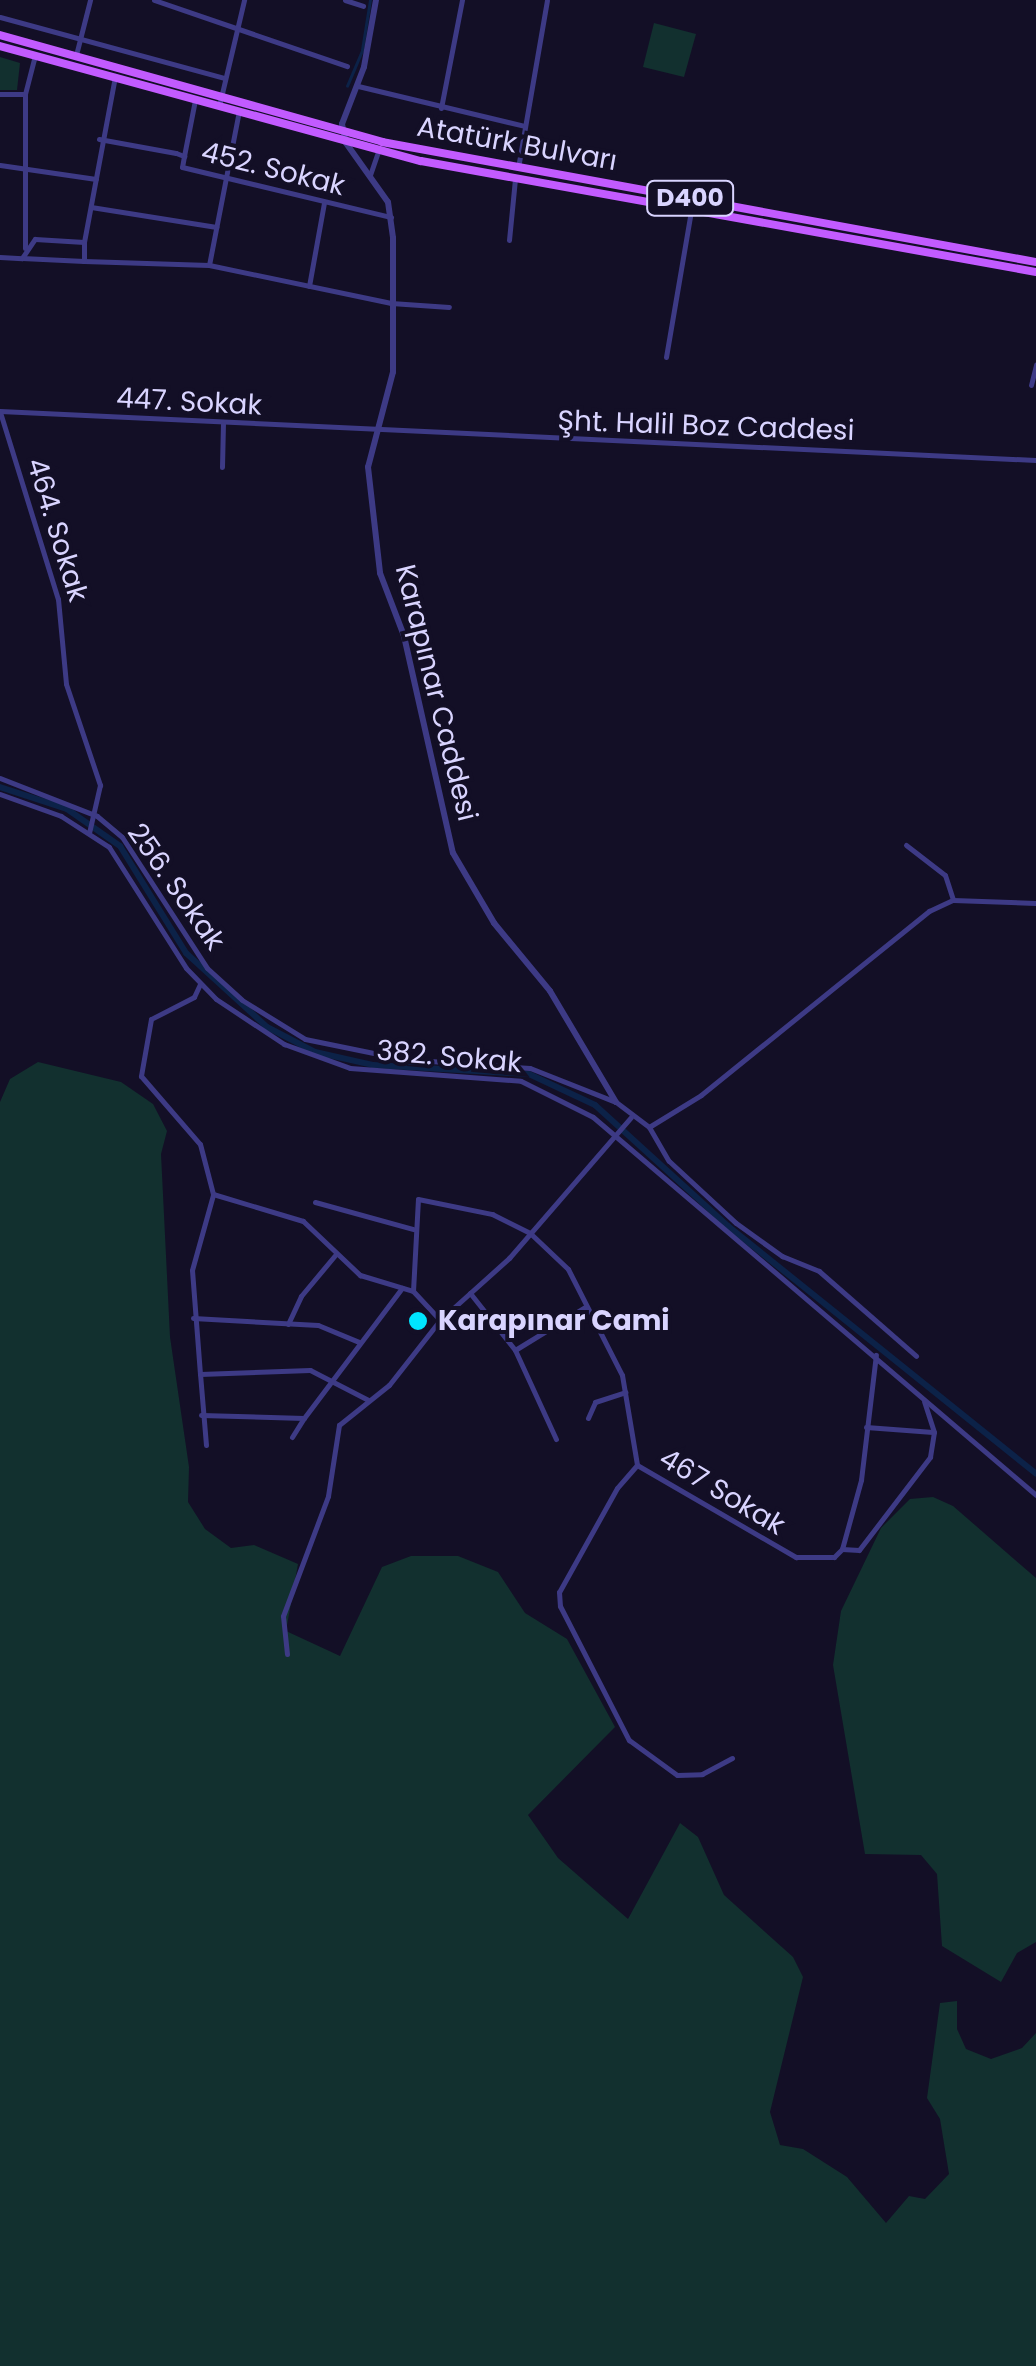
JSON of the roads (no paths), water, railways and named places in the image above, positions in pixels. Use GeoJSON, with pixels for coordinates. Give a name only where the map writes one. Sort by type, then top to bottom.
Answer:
{"type":"FeatureCollection","features":[{"type":"Feature","properties":{"kind":"main road","name":"D400"},"geometry":{"type":"LineString","coordinates":[[0,36],[114,76],[220,102]]}},
{"type":"Feature","properties":{"kind":"main road","name":"D400"},"geometry":{"type":"LineString","coordinates":[[0,46],[74,61],[346,138]]}},
{"type":"Feature","properties":{"kind":"main road","name":"Atatürk Bulvarı"},"geometry":{"type":"LineString","coordinates":[[346,138],[1036,272]]}},
{"type":"Feature","properties":{"kind":"main road","name":"Atatürk Bulvarı"},"geometry":{"type":"LineString","coordinates":[[517,172],[1036,262]]}},
{"type":"Feature","properties":{"kind":"street"},"geometry":{"type":"LineString","coordinates":[[74,61],[90,0]]}},
{"type":"Feature","properties":{"kind":"street"},"geometry":{"type":"LineString","coordinates":[[154,0],[347,66]]}},
{"type":"Feature","properties":{"kind":"street"},"geometry":{"type":"LineString","coordinates":[[220,102],[244,0]]}},
{"type":"Feature","properties":{"kind":"street"},"geometry":{"type":"LineString","coordinates":[[344,0],[364,6]]}},
{"type":"Feature","properties":{"kind":"street"},"geometry":{"type":"LineString","coordinates":[[346,138],[342,124],[358,86],[376,0]]}},
{"type":"Feature","properties":{"kind":"street"},"geometry":{"type":"LineString","coordinates":[[441,108],[462,0]]}},
{"type":"Feature","properties":{"kind":"street"},"geometry":{"type":"LineString","coordinates":[[510,240],[524,126],[547,0]]}},
{"type":"Feature","properties":{"kind":"street"},"geometry":{"type":"LineString","coordinates":[[0,18],[225,78]]}},
{"type":"Feature","properties":{"kind":"street"},"geometry":{"type":"LineString","coordinates":[[22,258],[25,94],[35,54]]}},
{"type":"Feature","properties":{"kind":"street"},"geometry":{"type":"LineString","coordinates":[[84,262],[99,139],[114,76]]}},
{"type":"Feature","properties":{"kind":"street"},"geometry":{"type":"LineString","coordinates":[[358,86],[524,126]]}},
{"type":"Feature","properties":{"kind":"street"},"geometry":{"type":"LineString","coordinates":[[0,94],[25,94]]}},
{"type":"Feature","properties":{"kind":"street"},"geometry":{"type":"LineString","coordinates":[[184,156],[196,99]]}},
{"type":"Feature","properties":{"kind":"street"},"geometry":{"type":"LineString","coordinates":[[209,266],[240,108]]}},
{"type":"Feature","properties":{"kind":"street","name":"Karapınar Caddesi"},"geometry":{"type":"LineString","coordinates":[[346,138],[391,217],[393,372],[368,467],[380,573],[404,636],[453,854],[494,923],[550,991],[616,1102]]}},
{"type":"Feature","properties":{"kind":"street","name":"452. Sokak"},"geometry":{"type":"LineString","coordinates":[[99,139],[184,156],[182,167],[226,179],[391,217]]}},
{"type":"Feature","properties":{"kind":"street"},"geometry":{"type":"LineString","coordinates":[[370,175],[380,146]]}},
{"type":"Feature","properties":{"kind":"street"},"geometry":{"type":"LineString","coordinates":[[0,165],[96,179]]}},
{"type":"Feature","properties":{"kind":"street"},"geometry":{"type":"LineString","coordinates":[[309,286],[324,203]]}},
{"type":"Feature","properties":{"kind":"street"},"geometry":{"type":"LineString","coordinates":[[91,207],[216,227]]}},
{"type":"Feature","properties":{"kind":"street"},"geometry":{"type":"LineString","coordinates":[[666,358],[692,208]]}},
{"type":"Feature","properties":{"kind":"street"},"geometry":{"type":"LineString","coordinates":[[24,248],[35,240],[84,242]]}},
{"type":"Feature","properties":{"kind":"street"},"geometry":{"type":"LineString","coordinates":[[0,257],[209,266],[392,303],[450,307]]}},
{"type":"Feature","properties":{"kind":"street"},"geometry":{"type":"LineString","coordinates":[[1030,385],[1036,365]]}},
{"type":"Feature","properties":{"kind":"street","name":"447. Sokak"},"geometry":{"type":"LineString","coordinates":[[0,412],[375,431]]}},
{"type":"Feature","properties":{"kind":"street","name":"464. Sokak"},"geometry":{"type":"LineString","coordinates":[[0,412],[58,599],[66,684],[100,785],[96,818],[89,832]]}},
{"type":"Feature","properties":{"kind":"street"},"geometry":{"type":"LineString","coordinates":[[222,424],[227,441],[222,467]]}},
{"type":"Feature","properties":{"kind":"street","name":"Şht. Halil Boz Caddesi"},"geometry":{"type":"LineString","coordinates":[[375,431],[1036,460]]}},
{"type":"Feature","properties":{"kind":"street","name":"256. Sokak"},"geometry":{"type":"LineString","coordinates":[[0,778],[96,818],[138,858],[206,968],[242,1000],[305,1038],[403,1059],[530,1068],[616,1102],[628,1120],[649,1127]]}},
{"type":"Feature","properties":{"kind":"street","name":"382. Sokak"},"geometry":{"type":"LineString","coordinates":[[0,794],[89,832],[126,869],[200,984],[305,1053],[402,1076],[522,1081],[554,1092],[616,1134],[726,1235],[876,1355],[1036,1494]]}},
{"type":"Feature","properties":{"kind":"street"},"geometry":{"type":"LineString","coordinates":[[906,845],[945,875],[953,900]]}},
{"type":"Feature","properties":{"kind":"street"},"geometry":{"type":"LineString","coordinates":[[916,1356],[819,1271],[782,1256],[736,1223],[668,1161],[649,1127],[702,1096],[884,944],[953,900],[1036,903]]}},
{"type":"Feature","properties":{"kind":"street"},"geometry":{"type":"LineString","coordinates":[[200,984],[194,997],[151,1019],[142,1076],[200,1144],[213,1194],[192,1270],[200,1415],[206,1446]]}},
{"type":"Feature","properties":{"kind":"street"},"geometry":{"type":"LineString","coordinates":[[287,1654],[283,1616],[328,1496],[334,1435],[388,1385],[440,1320],[530,1233],[628,1120]]}},
{"type":"Feature","properties":{"kind":"street"},"geometry":{"type":"LineString","coordinates":[[213,1194],[282,1210],[369,1280],[413,1291],[440,1320]]}},
{"type":"Feature","properties":{"kind":"street","name":"467 Sokak"},"geometry":{"type":"LineString","coordinates":[[412,1229],[418,1198],[492,1214],[530,1233],[568,1269],[625,1392],[638,1465],[567,1578],[560,1606],[630,1740],[677,1775],[702,1774],[732,1758]]}},
{"type":"Feature","properties":{"kind":"street"},"geometry":{"type":"LineString","coordinates":[[315,1202],[412,1229],[413,1291]]}},
{"type":"Feature","properties":{"kind":"street"},"geometry":{"type":"LineString","coordinates":[[288,1324],[301,1296],[336,1254]]}},
{"type":"Feature","properties":{"kind":"street"},"geometry":{"type":"LineString","coordinates":[[292,1437],[402,1288]]}},
{"type":"Feature","properties":{"kind":"street"},"geometry":{"type":"LineString","coordinates":[[470,1293],[515,1350],[556,1438]]}},
{"type":"Feature","properties":{"kind":"street"},"geometry":{"type":"LineString","coordinates":[[515,1350],[586,1307]]}},
{"type":"Feature","properties":{"kind":"street"},"geometry":{"type":"LineString","coordinates":[[193,1318],[318,1326],[359,1342]]}},
{"type":"Feature","properties":{"kind":"street"},"geometry":{"type":"LineString","coordinates":[[876,1355],[842,1548],[859,1550],[920,1472],[934,1432],[922,1397]]}},
{"type":"Feature","properties":{"kind":"street"},"geometry":{"type":"LineString","coordinates":[[200,1374],[293,1370],[334,1377],[368,1400]]}},
{"type":"Feature","properties":{"kind":"street"},"geometry":{"type":"LineString","coordinates":[[588,1418],[596,1402],[625,1392]]}},
{"type":"Feature","properties":{"kind":"street"},"geometry":{"type":"LineString","coordinates":[[200,1415],[304,1418]]}},
{"type":"Feature","properties":{"kind":"street"},"geometry":{"type":"LineString","coordinates":[[866,1427],[934,1432]]}},
{"type":"Feature","properties":{"kind":"street","name":"467 Sokak"},"geometry":{"type":"LineString","coordinates":[[638,1465],[796,1557],[834,1557],[842,1548]]}},
{"type":"Feature","properties":{"kind":"waterway"},"geometry":{"type":"LineString","coordinates":[[347,86],[362,50],[370,0]]}},
{"type":"Feature","properties":{"kind":"waterway"},"geometry":{"type":"LineString","coordinates":[[0,787],[67,809],[120,846],[186,953],[267,1027],[315,1052],[373,1065],[529,1074],[595,1105],[728,1226],[1036,1474]]}},
{"type":"Feature","properties":{"kind":"place","name":"Karapınar Cami"},"geometry":{"type":"Point","coordinates":[418,1321]}}]}
